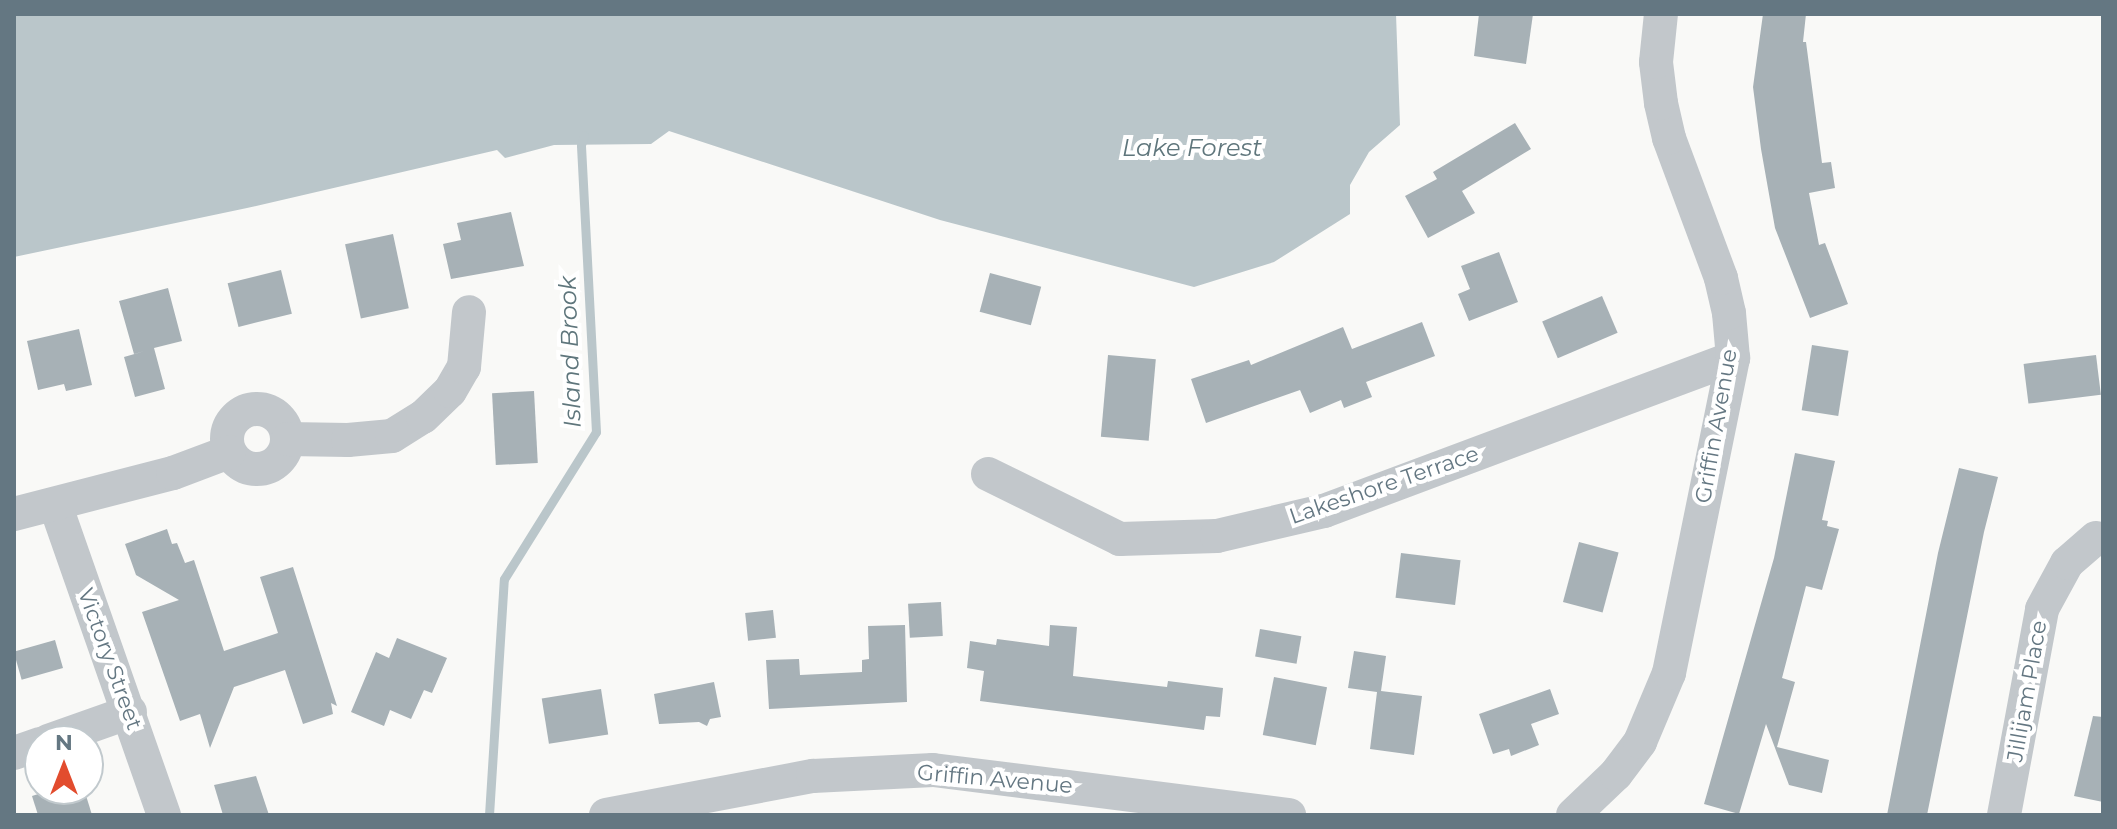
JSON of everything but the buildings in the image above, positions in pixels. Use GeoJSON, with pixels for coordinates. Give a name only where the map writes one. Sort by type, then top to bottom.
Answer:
{"type":"FeatureCollection","features":[{"type":"Feature","properties":{"kind":"street","name":"Griffin Avenue"},"geometry":{"type":"LineString","coordinates":[[1573,815],[1616,774],[1640,742],[1669,673],[1733,358],[1729,313],[1721,278],[1669,138],[1661,103],[1656,62],[1661,14]]}},
{"type":"Feature","properties":{"kind":"street"},"geometry":{"type":"LineString","coordinates":[[14,514],[173,473],[229,452],[229,428],[247,411],[263,409],[278,416],[288,439],[392,436],[423,417],[450,391],[464,367],[469,312]]}},
{"type":"Feature","properties":{"kind":"street","name":"Lakeshore Terrace"},"geometry":{"type":"LineString","coordinates":[[988,474],[1120,539],[1217,536],[1324,511],[1733,358]]}},
{"type":"Feature","properties":{"kind":"street","name":"Victory Street"},"geometry":{"type":"LineString","coordinates":[[55,504],[164,815]]}},
{"type":"Feature","properties":{"kind":"street","name":"Jillijam Place"},"geometry":{"type":"LineString","coordinates":[[2004,815],[2042,609],[2067,563],[2096,538]]}},
{"type":"Feature","properties":{"kind":"street"},"geometry":{"type":"LineString","coordinates":[[93,725],[130,712]]}},
{"type":"Feature","properties":{"kind":"street","name":"Griffin Avenue"},"geometry":{"type":"LineString","coordinates":[[606,815],[813,776],[933,770],[1289,815]]}},
{"type":"Feature","properties":{"kind":"water","name":"Lake Forest"},"geometry":{"type":"Polygon","coordinates":[[[14,14],[1396,14],[1400,125],[1369,152],[1350,185],[1350,214],[1274,262],[1194,287],[940,220],[669,131],[651,144],[554,145],[505,158],[497,150],[247,208],[14,257],[14,14]]]}},
{"type":"Feature","properties":{"kind":"waterway","name":"Island Brook"},"geometry":{"type":"LineString","coordinates":[[489,815],[504,579],[596,432],[581,145],[584,135]]}}]}
